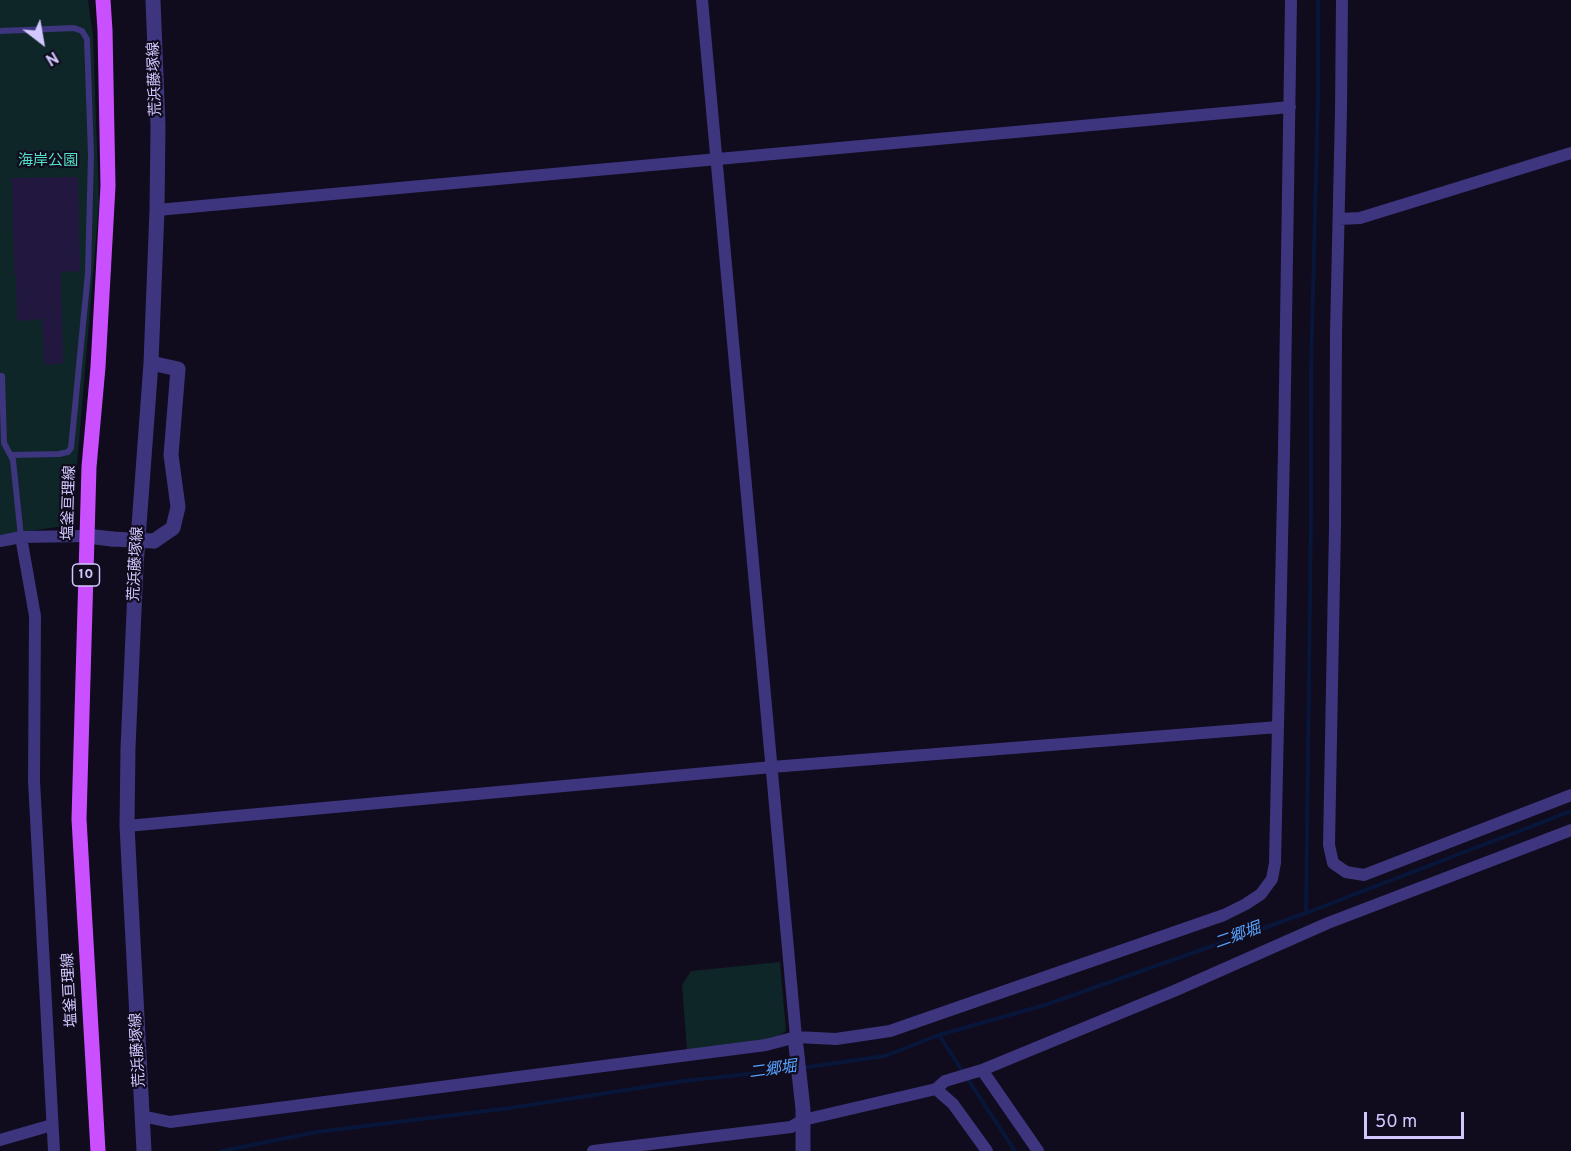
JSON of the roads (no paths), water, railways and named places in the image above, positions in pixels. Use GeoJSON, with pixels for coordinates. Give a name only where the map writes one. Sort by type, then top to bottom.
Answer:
{"type":"FeatureCollection","features":[{"type":"Feature","properties":{"kind":"main road","name":"塩釜亘理線"},"geometry":{"type":"LineString","coordinates":[[98,1151],[79,819],[89,467],[98,367],[108,186],[103,0]]}},
{"type":"Feature","properties":{"kind":"street","name":"荒浜藤塚線"},"geometry":{"type":"LineString","coordinates":[[144,1151],[127,826],[135,577],[151,363],[157,210],[158,126],[153,0]]}},
{"type":"Feature","properties":{"kind":"street"},"geometry":{"type":"LineString","coordinates":[[702,0],[803,1114],[803,1151]]}},
{"type":"Feature","properties":{"kind":"street"},"geometry":{"type":"LineString","coordinates":[[142,1122],[182,1121],[796,1041],[836,1039],[890,1030],[1224,915],[1261,894],[1272,879],[1275,863],[1291,0]]}},
{"type":"Feature","properties":{"kind":"street"},"geometry":{"type":"LineString","coordinates":[[1342,0],[1329,846],[1333,862],[1346,872],[1364,874],[1571,795]]}},
{"type":"Feature","properties":{"kind":"street"},"geometry":{"type":"LineString","coordinates":[[157,210],[1290,107]]}},
{"type":"Feature","properties":{"kind":"street"},"geometry":{"type":"LineString","coordinates":[[1339,219],[1360,218],[1571,153]]}},
{"type":"Feature","properties":{"kind":"street"},"geometry":{"type":"LineString","coordinates":[[0,541],[21,537],[87,536],[154,541],[172,528],[178,507],[171,455],[178,369],[151,363]]}},
{"type":"Feature","properties":{"kind":"street"},"geometry":{"type":"LineString","coordinates":[[21,537],[35,616],[34,781],[54,1151]]}},
{"type":"Feature","properties":{"kind":"street"},"geometry":{"type":"LineString","coordinates":[[127,826],[772,767],[1278,727]]}},
{"type":"Feature","properties":{"kind":"street"},"geometry":{"type":"LineString","coordinates":[[593,1151],[791,1127],[803,1114],[941,1085],[1174,991],[1328,923],[1571,830]]}},
{"type":"Feature","properties":{"kind":"street"},"geometry":{"type":"LineString","coordinates":[[978,1071],[1038,1151]]}},
{"type":"Feature","properties":{"kind":"street"},"geometry":{"type":"LineString","coordinates":[[941,1085],[987,1151]]}},
{"type":"Feature","properties":{"kind":"street"},"geometry":{"type":"LineString","coordinates":[[0,1140],[52,1125]]}},
{"type":"Feature","properties":{"kind":"lane"},"geometry":{"type":"LineString","coordinates":[[0,31],[67,28],[82,31],[87,39],[91,155],[88,273],[71,448],[68,452],[59,454],[10,455]]}},
{"type":"Feature","properties":{"kind":"lane"},"geometry":{"type":"LineString","coordinates":[[0,376],[2,376],[4,443],[13,460],[21,537]]}},
{"type":"Feature","properties":{"kind":"waterway"},"geometry":{"type":"LineString","coordinates":[[1306,913],[1311,370],[1318,97],[1318,0]]}},
{"type":"Feature","properties":{"kind":"waterway","name":"二郷堀"},"geometry":{"type":"LineString","coordinates":[[801,1068],[885,1056],[939,1035],[1045,1005],[1306,913],[1571,811]]}},
{"type":"Feature","properties":{"kind":"waterway"},"geometry":{"type":"LineString","coordinates":[[939,1035],[963,1072]]}},
{"type":"Feature","properties":{"kind":"waterway","name":"二郷堀"},"geometry":{"type":"LineString","coordinates":[[222,1151],[317,1132],[510,1108],[684,1081],[794,1069]]}},
{"type":"Feature","properties":{"kind":"waterway"},"geometry":{"type":"LineString","coordinates":[[967,1078],[1015,1151]]}},
{"type":"Feature","properties":{"kind":"park label","name":"海岸公園"},"geometry":{"type":"Point","coordinates":[48,162]}}]}
